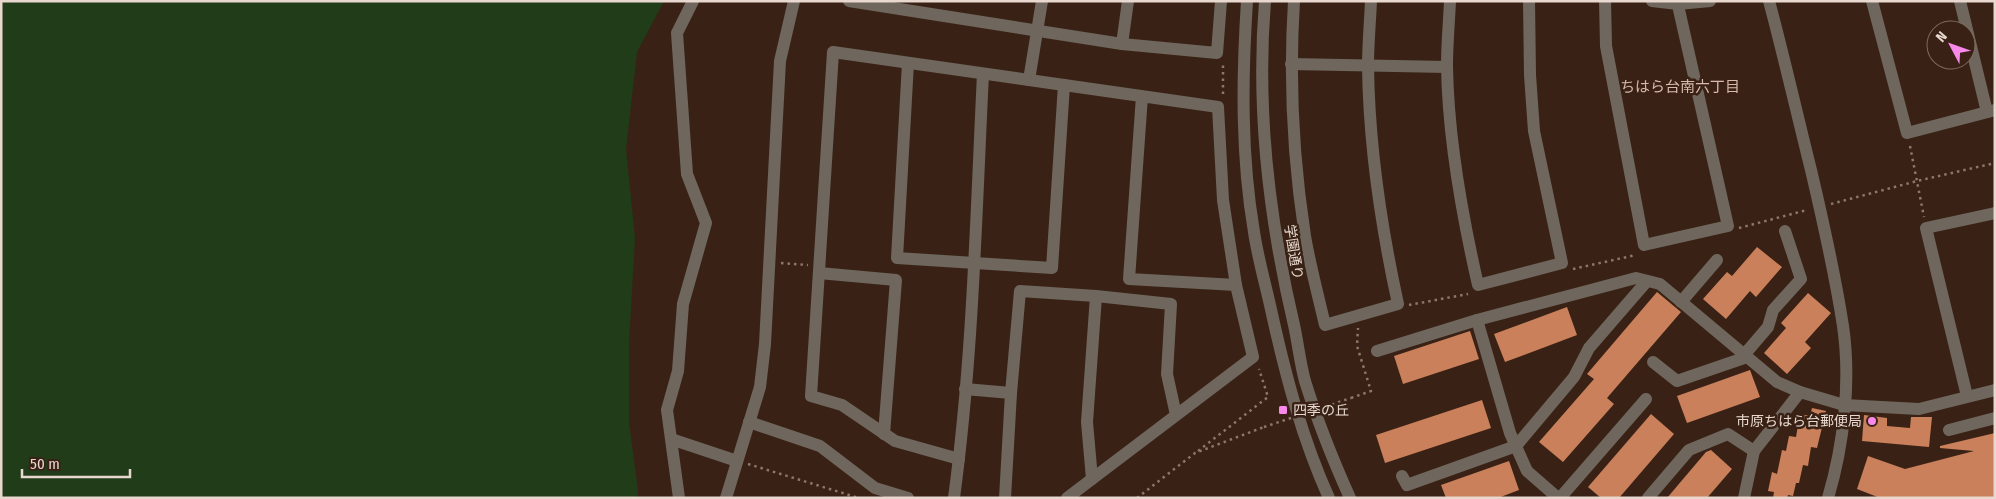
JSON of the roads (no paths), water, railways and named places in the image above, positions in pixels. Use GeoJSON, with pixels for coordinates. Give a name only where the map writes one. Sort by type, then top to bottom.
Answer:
{"type":"FeatureCollection","features":[{"type":"Feature","properties":{"kind":"street"},"geometry":{"type":"LineString","coordinates":[[679,498],[667,410],[678,371],[683,304],[706,223],[688,174],[677,32],[693,1]]}},
{"type":"Feature","properties":{"kind":"street"},"geometry":{"type":"LineString","coordinates":[[726,498],[760,387],[765,344],[780,61],[794,1]]}},
{"type":"Feature","properties":{"kind":"street"},"geometry":{"type":"LineString","coordinates":[[849,1],[903,6],[1037,31],[1122,44],[1217,53],[1221,1]]}},
{"type":"Feature","properties":{"kind":"street"},"geometry":{"type":"LineString","coordinates":[[1029,80],[1042,1]]}},
{"type":"Feature","properties":{"kind":"street"},"geometry":{"type":"LineString","coordinates":[[1122,44],[1128,1]]}},
{"type":"Feature","properties":{"kind":"street"},"geometry":{"type":"LineString","coordinates":[[1247,1],[1244,103],[1245,155],[1254,232],[1286,378],[1307,444],[1329,498]]}},
{"type":"Feature","properties":{"kind":"street","name":"学園通り"},"geometry":{"type":"LineString","coordinates":[[1265,1],[1264,128],[1267,173],[1284,283],[1305,380],[1340,476],[1350,498]]}},
{"type":"Feature","properties":{"kind":"street"},"geometry":{"type":"LineString","coordinates":[[1294,1],[1291,64],[1292,110],[1298,180],[1305,238],[1325,325],[1398,304],[1387,251],[1374,161],[1368,65],[1371,1]]}},
{"type":"Feature","properties":{"kind":"street"},"geometry":{"type":"LineString","coordinates":[[1450,1],[1447,67],[1453,144],[1463,219],[1478,285],[1562,263],[1534,131],[1530,75],[1529,1]]}},
{"type":"Feature","properties":{"kind":"street"},"geometry":{"type":"LineString","coordinates":[[1604,1],[1606,46],[1644,245],[1728,226],[1678,2]]}},
{"type":"Feature","properties":{"kind":"street"},"geometry":{"type":"LineString","coordinates":[[1652,1],[1710,1]]}},
{"type":"Feature","properties":{"kind":"street"},"geometry":{"type":"LineString","coordinates":[[1769,1],[1820,207],[1843,326],[1845,373],[1844,427],[1838,465],[1829,498]]}},
{"type":"Feature","properties":{"kind":"street"},"geometry":{"type":"LineString","coordinates":[[1872,1],[1907,134],[1991,111],[1960,1]]}},
{"type":"Feature","properties":{"kind":"street"},"geometry":{"type":"LineString","coordinates":[[959,459],[895,442],[842,406],[811,396],[833,52],[1218,107],[1223,200],[1236,285],[1253,357],[1066,498]]}},
{"type":"Feature","properties":{"kind":"street"},"geometry":{"type":"LineString","coordinates":[[908,63],[898,258],[1052,268],[1064,85]]}},
{"type":"Feature","properties":{"kind":"street"},"geometry":{"type":"LineString","coordinates":[[1291,64],[1447,67]]}},
{"type":"Feature","properties":{"kind":"street"},"geometry":{"type":"LineString","coordinates":[[954,498],[965,389],[974,262],[983,74]]}},
{"type":"Feature","properties":{"kind":"street"},"geometry":{"type":"LineString","coordinates":[[1142,96],[1129,279],[1236,285]]}},
{"type":"Feature","properties":{"kind":"street"},"geometry":{"type":"LineString","coordinates":[[1967,396],[1926,228],[1995,213]]}},
{"type":"Feature","properties":{"kind":"street"},"geometry":{"type":"LineString","coordinates":[[1653,362],[1677,381],[1746,356],[1768,327],[1773,310],[1801,278],[1785,231]]}},
{"type":"Feature","properties":{"kind":"street"},"geometry":{"type":"LineString","coordinates":[[1681,302],[1716,260]]}},
{"type":"Feature","properties":{"kind":"street"},"geometry":{"type":"LineString","coordinates":[[819,273],[896,280],[884,434]]}},
{"type":"Feature","properties":{"kind":"street"},"geometry":{"type":"LineString","coordinates":[[1377,350],[1477,320],[1636,278],[1660,284],[1777,382],[1800,392],[1844,404],[1919,409],[1995,390]]}},
{"type":"Feature","properties":{"kind":"street"},"geometry":{"type":"LineString","coordinates":[[1402,476],[1407,485],[1516,446],[1574,377],[1589,348],[1647,281]]}},
{"type":"Feature","properties":{"kind":"street"},"geometry":{"type":"LineString","coordinates":[[1005,498],[1011,393],[1020,291],[1096,296],[1171,304],[1167,374],[1176,415]]}},
{"type":"Feature","properties":{"kind":"street"},"geometry":{"type":"LineString","coordinates":[[1092,479],[1087,422],[1096,296]]}},
{"type":"Feature","properties":{"kind":"street"},"geometry":{"type":"LineString","coordinates":[[1477,320],[1510,432],[1527,471],[1543,493],[1559,498],[1646,399]]}},
{"type":"Feature","properties":{"kind":"street"},"geometry":{"type":"LineString","coordinates":[[965,389],[1011,393]]}},
{"type":"Feature","properties":{"kind":"street"},"geometry":{"type":"LineString","coordinates":[[1744,498],[1754,451],[1800,392]]}},
{"type":"Feature","properties":{"kind":"street"},"geometry":{"type":"LineString","coordinates":[[1949,430],[1995,418]]}},
{"type":"Feature","properties":{"kind":"street"},"geometry":{"type":"LineString","coordinates":[[749,422],[820,446],[875,488],[908,498]]}},
{"type":"Feature","properties":{"kind":"street"},"geometry":{"type":"LineString","coordinates":[[1648,498],[1689,450],[1728,434],[1754,451]]}},
{"type":"Feature","properties":{"kind":"street"},"geometry":{"type":"LineString","coordinates":[[671,439],[737,461]]}},
{"type":"Feature","properties":{"kind":"place","name":"四季の丘"},"geometry":{"type":"Point","coordinates":[1283,410]}},
{"type":"Feature","properties":{"kind":"place","name":"市原ちはら台郵便局"},"geometry":{"type":"Point","coordinates":[1872,421]}},
{"type":"Feature","properties":{"kind":"district","name":"ちはら台南六丁目"},"geometry":{"type":"Point","coordinates":[1680,87]}}]}
